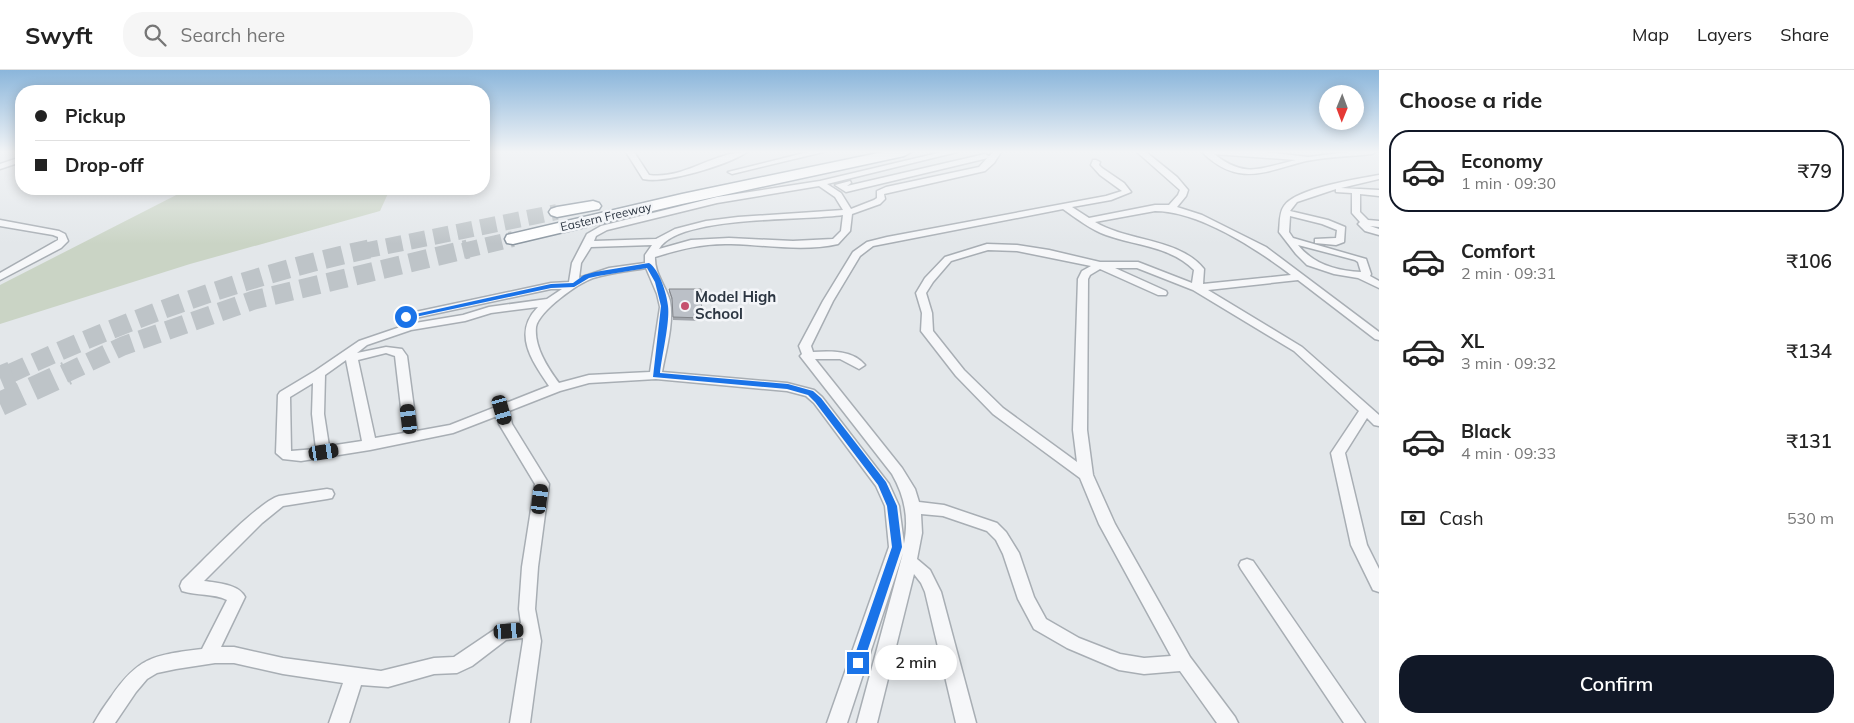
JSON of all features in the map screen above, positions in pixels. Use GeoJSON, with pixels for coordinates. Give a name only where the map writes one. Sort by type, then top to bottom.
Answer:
{"type":"FeatureCollection","features":[{"type":"Feature","properties":{"kind":"highway","name":"Eastern Freeway"},"geometry":{"type":"LineString","coordinates":[[557,212],[705,182]]}},
{"type":"Feature","properties":{"kind":"highway","name":"Eastern Freeway"},"geometry":{"type":"LineString","coordinates":[[513,239],[760,182]]}},
{"type":"Feature","properties":{"kind":"street"},"geometry":{"type":"LineString","coordinates":[[574,285],[573,272],[576,262],[592,234],[604,228],[716,200],[823,182]]}},
{"type":"Feature","properties":{"kind":"street"},"geometry":{"type":"LineString","coordinates":[[846,182],[839,185],[861,194],[907,184]]}},
{"type":"Feature","properties":{"kind":"street"},"geometry":{"type":"LineString","coordinates":[[832,190],[872,182]]}},
{"type":"Feature","properties":{"kind":"street"},"geometry":{"type":"LineString","coordinates":[[892,182],[898,186]]}},
{"type":"Feature","properties":{"kind":"street"},"geometry":{"type":"LineString","coordinates":[[649,260],[660,242],[666,237],[694,225],[848,212],[877,202],[881,199],[880,193],[889,188],[915,182]]}},
{"type":"Feature","properties":{"kind":"street"},"geometry":{"type":"LineString","coordinates":[[867,723],[909,562],[914,533],[914,513],[908,489],[897,471],[810,363],[806,356],[805,346],[828,301],[856,254],[861,249],[887,240],[1108,198],[1127,192],[1123,186],[1117,182]]}},
{"type":"Feature","properties":{"kind":"street"},"geometry":{"type":"LineString","coordinates":[[1171,208],[1182,196],[1184,190],[1178,182]]}},
{"type":"Feature","properties":{"kind":"street"},"geometry":{"type":"LineString","coordinates":[[1353,188],[1368,182]]}},
{"type":"Feature","properties":{"kind":"street"},"geometry":{"type":"LineString","coordinates":[[556,388],[539,365],[530,334],[533,318],[550,302],[587,277],[649,260],[692,243],[729,241],[793,244],[832,243],[839,240],[846,230],[848,212],[846,203],[832,190],[820,183]]}},
{"type":"Feature","properties":{"kind":"street"},"geometry":{"type":"LineString","coordinates":[[1353,188],[1356,213],[1365,223],[1365,227],[1378,232]]}},
{"type":"Feature","properties":{"kind":"street"},"geometry":{"type":"LineString","coordinates":[[1379,192],[1353,188],[1325,190],[1294,199],[1288,206],[1284,232],[1310,263],[1362,276],[1379,285]]}},
{"type":"Feature","properties":{"kind":"street"},"geometry":{"type":"LineString","coordinates":[[1064,206],[1107,233],[1158,245],[1189,259],[1200,269],[1197,288]]}},
{"type":"Feature","properties":{"kind":"street"},"geometry":{"type":"LineString","coordinates":[[1087,221],[1138,210],[1171,208],[1199,217],[1263,249],[1379,337]]}},
{"type":"Feature","properties":{"kind":"street"},"geometry":{"type":"LineString","coordinates":[[1284,232],[1324,242],[1336,242],[1341,240],[1342,236],[1342,229],[1337,226],[1286,214]]}},
{"type":"Feature","properties":{"kind":"street"},"geometry":{"type":"LineString","coordinates":[[1337,226],[1349,222],[1365,223]]}},
{"type":"Feature","properties":{"kind":"street"},"geometry":{"type":"LineString","coordinates":[[0,223],[56,233],[62,236],[63,241],[58,246],[0,277]]}},
{"type":"Feature","properties":{"kind":"street"},"geometry":{"type":"LineString","coordinates":[[1290,240],[1358,258],[1363,262],[1366,274],[1362,276]]}},
{"type":"Feature","properties":{"kind":"street"},"geometry":{"type":"LineString","coordinates":[[588,244],[660,242]]}},
{"type":"Feature","properties":{"kind":"street"},"geometry":{"type":"LineString","coordinates":[[1086,475],[998,411],[960,373],[927,331],[927,312],[921,293],[929,280],[948,259],[987,247],[1017,248],[1049,253],[1100,266],[1162,293]]}},
{"type":"Feature","properties":{"kind":"street"},"geometry":{"type":"LineString","coordinates":[[649,260],[665,306],[656,375]]}},
{"type":"Feature","properties":{"kind":"street"},"geometry":{"type":"LineString","coordinates":[[1228,723],[1184,664],[1124,556],[1086,475],[1080,430],[1081,286],[1086,272],[1100,266],[1138,264],[1197,288],[1298,349],[1379,422]]}},
{"type":"Feature","properties":{"kind":"street"},"geometry":{"type":"LineString","coordinates":[[1197,288],[1302,277]]}},
{"type":"Feature","properties":{"kind":"street"},"geometry":{"type":"LineString","coordinates":[[406,317],[551,286],[574,285]]}},
{"type":"Feature","properties":{"kind":"street"},"geometry":{"type":"LineString","coordinates":[[550,302],[489,310],[465,318],[416,325],[362,343],[352,354],[284,394],[283,453],[288,456],[301,456],[453,429],[556,388],[589,379],[656,375],[788,387],[810,393],[818,400],[882,484],[892,506],[897,547],[837,723]]}},
{"type":"Feature","properties":{"kind":"street"},"geometry":{"type":"LineString","coordinates":[[352,354],[394,349],[398,351],[401,356],[411,435]]}},
{"type":"Feature","properties":{"kind":"street"},"geometry":{"type":"LineString","coordinates":[[352,354],[370,445]]}},
{"type":"Feature","properties":{"kind":"street"},"geometry":{"type":"LineString","coordinates":[[806,356],[836,355],[848,357],[859,365]]}},
{"type":"Feature","properties":{"kind":"street"},"geometry":{"type":"LineString","coordinates":[[319,374],[318,414],[324,452]]}},
{"type":"Feature","properties":{"kind":"street"},"geometry":{"type":"LineString","coordinates":[[502,410],[506,424],[542,484],[527,609],[532,641],[520,723]]}},
{"type":"Feature","properties":{"kind":"street"},"geometry":{"type":"LineString","coordinates":[[1366,410],[1338,453],[1359,545],[1379,585]]}},
{"type":"Feature","properties":{"kind":"street"},"geometry":{"type":"LineString","coordinates":[[207,657],[237,597],[222,590],[188,586],[279,500],[327,494]]}},
{"type":"Feature","properties":{"kind":"street"},"geometry":{"type":"LineString","coordinates":[[912,506],[944,511],[992,527],[1001,536],[1011,554],[1026,599],[1040,624],[1073,643],[1118,662],[1144,666],[1184,664]]}},
{"type":"Feature","properties":{"kind":"street"},"geometry":{"type":"LineString","coordinates":[[909,562],[922,570],[933,592],[966,723]]}},
{"type":"Feature","properties":{"kind":"street"},"geometry":{"type":"LineString","coordinates":[[1247,565],[1355,723]]}},
{"type":"Feature","properties":{"kind":"street"},"geometry":{"type":"LineString","coordinates":[[104,723],[136,680],[146,670],[168,662],[234,655],[281,666],[382,679],[392,678],[433,666],[454,666],[462,662],[488,641],[509,631],[524,630],[531,632]]}},
{"type":"Feature","properties":{"kind":"street"},"geometry":{"type":"LineString","coordinates":[[338,723],[355,675]]}},
{"type":"Feature","properties":{"kind":"green space"},"geometry":{"type":"Polygon","coordinates":[[[176,195],[387,195],[380,211],[190,264],[0,324],[0,285],[176,195]]]}},
{"type":"Feature","properties":{"kind":"building","name":"Model High School"},"geometry":{"type":"Polygon","coordinates":[[[669,289],[701,289],[702,318],[673,317],[672,298],[669,289]]]}},
{"type":"Feature","properties":{"kind":"tunnel"},"geometry":{"type":"LineString","coordinates":[[363,251],[557,212]]}},
{"type":"Feature","properties":{"kind":"tunnel"},"geometry":{"type":"LineString","coordinates":[[463,251],[513,239]]}},
{"type":"Feature","properties":{"kind":"tunnel"},"geometry":{"type":"LineString","coordinates":[[9,374],[97,335],[186,301],[276,272],[369,249]]}},
{"type":"Feature","properties":{"kind":"tunnel"},"geometry":{"type":"LineString","coordinates":[[64,374],[123,346],[254,300],[468,249]]}},
{"type":"Feature","properties":{"kind":"tunnel"},"geometry":{"type":"LineString","coordinates":[[0,378],[12,373]]}},
{"type":"Feature","properties":{"kind":"tunnel"},"geometry":{"type":"LineString","coordinates":[[0,404],[67,373]]}},
{"type":"Feature","properties":{"kind":"place","name":"Model High School"},"geometry":{"type":"Point","coordinates":[685,306]}},
{"type":"Feature","properties":{"kind":"route"},"geometry":{"type":"LineString","coordinates":[[406,317],[551,286],[574,285],[587,277],[609,271],[649,265],[658,282],[665,306],[656,375],[797,388],[810,393],[818,400],[882,484],[892,506],[897,547],[858,663]]}}]}
